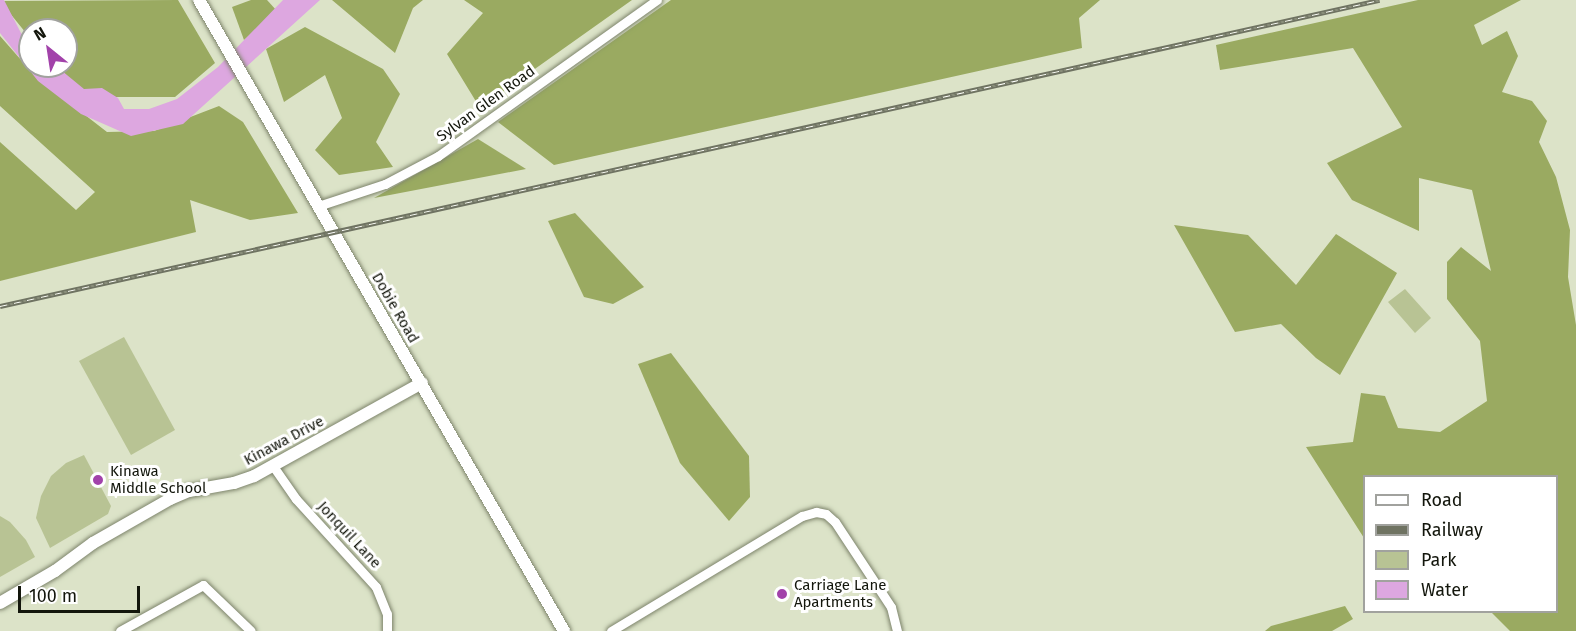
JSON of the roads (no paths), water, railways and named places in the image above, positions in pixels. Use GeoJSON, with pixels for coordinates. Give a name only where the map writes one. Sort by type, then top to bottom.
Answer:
{"type":"FeatureCollection","features":[{"type":"Feature","properties":{"kind":"street","name":"Dobie Road"},"geometry":{"type":"LineString","coordinates":[[199,0],[564,631]]}},
{"type":"Feature","properties":{"kind":"street","name":"Sylvan Glen Road"},"geometry":{"type":"LineString","coordinates":[[318,206],[393,181],[438,156],[657,0]]}},
{"type":"Feature","properties":{"kind":"street","name":"Kinawa Drive"},"geometry":{"type":"LineString","coordinates":[[0,603],[170,499],[189,491],[234,483],[273,466],[422,383]]}},
{"type":"Feature","properties":{"kind":"street","name":"Jonquil Lane"},"geometry":{"type":"LineString","coordinates":[[273,466],[296,499],[376,587],[387,614],[387,631]]}},
{"type":"Feature","properties":{"kind":"street"},"geometry":{"type":"LineString","coordinates":[[611,631],[802,516],[816,512],[826,514],[835,522],[891,607],[897,631]]}},
{"type":"Feature","properties":{"kind":"street"},"geometry":{"type":"LineString","coordinates":[[120,631],[203,585],[251,631]]}},
{"type":"Feature","properties":{"kind":"water"},"geometry":{"type":"Polygon","coordinates":[[[0,0],[4,0],[18,27],[18,56],[0,33],[0,0]]]}},
{"type":"Feature","properties":{"kind":"water"},"geometry":{"type":"Polygon","coordinates":[[[283,0],[320,0],[183,124],[131,136],[81,114],[36,78],[71,78],[84,89],[102,88],[118,98],[124,109],[149,109],[177,99],[218,67],[283,0]]]}},
{"type":"Feature","properties":{"kind":"railway"},"geometry":{"type":"LineString","coordinates":[[0,306],[1379,0]]}},
{"type":"Feature","properties":{"kind":"place","name":"Kinawa Middle School"},"geometry":{"type":"Point","coordinates":[98,480]}},
{"type":"Feature","properties":{"kind":"place","name":"Carriage Lane Apartments"},"geometry":{"type":"Point","coordinates":[782,594]}}]}
